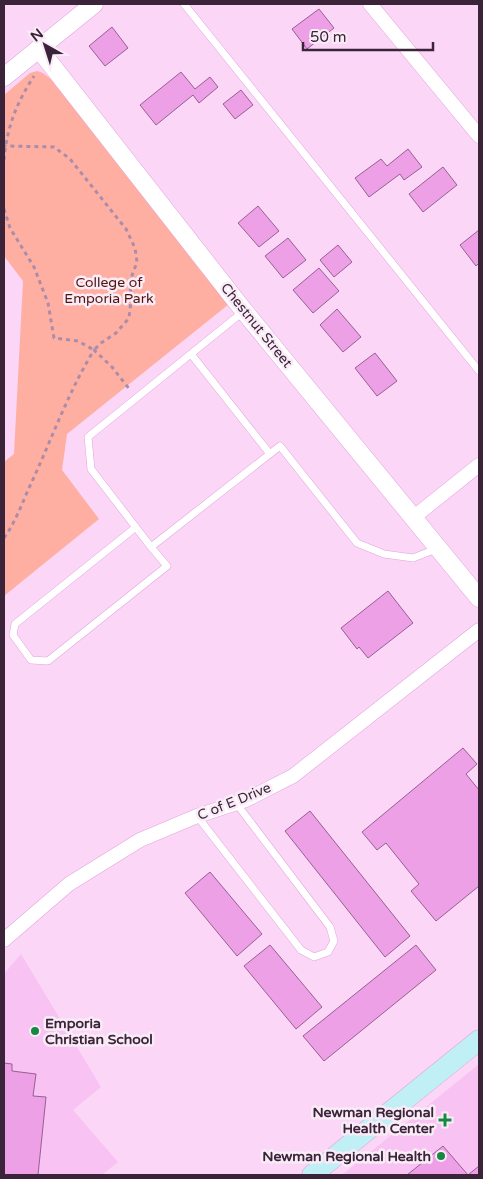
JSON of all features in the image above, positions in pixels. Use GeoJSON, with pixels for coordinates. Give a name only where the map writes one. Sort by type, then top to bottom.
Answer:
{"type":"FeatureCollection","features":[{"type":"Feature","properties":{"kind":"main road"},"geometry":{"type":"LineString","coordinates":[[320,1171],[479,1040]]}},
{"type":"Feature","properties":{"kind":"street"},"geometry":{"type":"LineString","coordinates":[[4,77],[94,4]]}},
{"type":"Feature","properties":{"kind":"street"},"geometry":{"type":"LineString","coordinates":[[370,4],[479,136]]}},
{"type":"Feature","properties":{"kind":"street","name":"Chestnut Street"},"geometry":{"type":"LineString","coordinates":[[39,49],[244,311],[479,598]]}},
{"type":"Feature","properties":{"kind":"street"},"geometry":{"type":"LineString","coordinates":[[414,517],[479,465]]}},
{"type":"Feature","properties":{"kind":"street","name":"C of E Drive"},"geometry":{"type":"LineString","coordinates":[[4,940],[69,884],[140,840],[197,816],[236,803],[293,776],[479,630]]}},
{"type":"Feature","properties":{"kind":"lane"},"geometry":{"type":"LineString","coordinates":[[184,4],[479,371]]}},
{"type":"Feature","properties":{"kind":"lane"},"geometry":{"type":"LineString","coordinates":[[136,527],[15,624],[13,635],[32,660],[48,661],[167,566],[91,468],[88,437],[244,311]]}},
{"type":"Feature","properties":{"kind":"lane"},"geometry":{"type":"LineString","coordinates":[[191,354],[270,454]]}},
{"type":"Feature","properties":{"kind":"lane"},"geometry":{"type":"LineString","coordinates":[[151,546],[280,446],[357,543],[384,554],[413,558],[439,548]]}},
{"type":"Feature","properties":{"kind":"lane"},"geometry":{"type":"LineString","coordinates":[[197,816],[301,950],[314,957],[328,952],[334,941],[330,927],[236,803]]}},
{"type":"Feature","properties":{"kind":"path"},"geometry":{"type":"LineString","coordinates":[[4,160],[6,136],[22,94],[36,73]]}},
{"type":"Feature","properties":{"kind":"path"},"geometry":{"type":"LineString","coordinates":[[4,538],[11,528],[44,458],[78,375],[94,350],[116,333],[129,318],[131,300],[130,281],[137,262],[135,248],[126,229],[70,159],[54,147],[5,146]]}},
{"type":"Feature","properties":{"kind":"path"},"geometry":{"type":"LineString","coordinates":[[4,209],[10,228],[34,267],[48,303],[54,338],[78,341],[94,350],[112,366],[136,398]]}},
{"type":"Feature","properties":{"kind":"shaded area","name":"Emporia Christian School"},"geometry":{"type":"Polygon","coordinates":[[[21,954],[101,1087],[73,1110],[118,1162],[102,1175],[4,1175],[4,974],[21,954]]]}},
{"type":"Feature","properties":{"kind":"shaded area","name":"Newman Regional Health Center"},"geometry":{"type":"Polygon","coordinates":[[[479,1064],[479,1175],[342,1175],[479,1064]]]}},
{"type":"Feature","properties":{"kind":"green space","name":"College of Emporia Park"},"geometry":{"type":"Polygon","coordinates":[[[37,71],[43,73],[57,84],[229,304],[67,434],[62,470],[99,519],[4,596],[4,462],[14,454],[23,281],[4,256],[4,95],[30,73],[37,71]]]}},
{"type":"Feature","properties":{"kind":"building"},"geometry":{"type":"Polygon","coordinates":[[[319,9],[334,28],[307,49],[292,29],[319,9]]]}},
{"type":"Feature","properties":{"kind":"building"},"geometry":{"type":"Polygon","coordinates":[[[112,27],[128,48],[105,66],[89,46],[112,27]]]}},
{"type":"Feature","properties":{"kind":"building"},"geometry":{"type":"Polygon","coordinates":[[[181,72],[195,89],[210,77],[218,87],[199,103],[193,95],[156,125],[140,105],[181,72]]]}},
{"type":"Feature","properties":{"kind":"building"},"geometry":{"type":"Polygon","coordinates":[[[241,90],[253,105],[235,119],[223,104],[241,90]]]}},
{"type":"Feature","properties":{"kind":"building"},"geometry":{"type":"Polygon","coordinates":[[[408,149],[422,167],[404,180],[400,174],[369,197],[355,178],[381,159],[387,166],[408,149]]]}},
{"type":"Feature","properties":{"kind":"building"},"geometry":{"type":"Polygon","coordinates":[[[443,167],[457,185],[423,212],[409,194],[443,167]]]}},
{"type":"Feature","properties":{"kind":"building"},"geometry":{"type":"Polygon","coordinates":[[[258,206],[279,231],[259,247],[238,223],[258,206]]]}},
{"type":"Feature","properties":{"kind":"building"},"geometry":{"type":"Polygon","coordinates":[[[479,230],[479,263],[476,266],[460,245],[479,230]]]}},
{"type":"Feature","properties":{"kind":"building"},"geometry":{"type":"Polygon","coordinates":[[[288,238],[306,260],[283,278],[265,256],[288,238]]]}},
{"type":"Feature","properties":{"kind":"building"},"geometry":{"type":"Polygon","coordinates":[[[338,245],[352,262],[334,277],[320,260],[338,245]]]}},
{"type":"Feature","properties":{"kind":"building"},"geometry":{"type":"Polygon","coordinates":[[[319,268],[339,291],[313,313],[293,290],[319,268]]]}},
{"type":"Feature","properties":{"kind":"building"},"geometry":{"type":"Polygon","coordinates":[[[337,309],[361,337],[343,352],[320,325],[337,309]]]}},
{"type":"Feature","properties":{"kind":"building"},"geometry":{"type":"Polygon","coordinates":[[[375,353],[397,381],[377,396],[355,368],[375,353]]]}},
{"type":"Feature","properties":{"kind":"building"},"geometry":{"type":"Polygon","coordinates":[[[388,591],[413,623],[368,658],[359,647],[357,649],[341,628],[388,591]]]}},
{"type":"Feature","properties":{"kind":"building"},"geometry":{"type":"Polygon","coordinates":[[[463,748],[477,764],[466,774],[479,790],[479,886],[436,921],[411,891],[419,884],[386,843],[377,850],[362,832],[463,748]]]}},
{"type":"Feature","properties":{"kind":"building"},"geometry":{"type":"Polygon","coordinates":[[[310,811],[410,936],[385,957],[285,831],[310,811]]]}},
{"type":"Feature","properties":{"kind":"building"},"geometry":{"type":"Polygon","coordinates":[[[210,872],[262,934],[237,956],[185,893],[210,872]]]}},
{"type":"Feature","properties":{"kind":"building"},"geometry":{"type":"Polygon","coordinates":[[[270,945],[322,1007],[296,1029],[244,966],[270,945]]]}},
{"type":"Feature","properties":{"kind":"building"},"geometry":{"type":"Polygon","coordinates":[[[416,945],[436,970],[324,1061],[303,1036],[416,945]]]}},
{"type":"Feature","properties":{"kind":"building","name":"Emporia Christian School"},"geometry":{"type":"Polygon","coordinates":[[[4,1063],[12,1064],[12,1071],[36,1074],[33,1096],[46,1097],[38,1175],[4,1175],[4,1063]]]}},
{"type":"Feature","properties":{"kind":"building","name":"Newman Regional Health"},"geometry":{"type":"Polygon","coordinates":[[[443,1146],[468,1175],[407,1175],[443,1146]]]}},
{"type":"Feature","properties":{"kind":"building"},"geometry":{"type":"Polygon","coordinates":[[[479,1166],[479,1175],[468,1175],[479,1166]]]}},
{"type":"Feature","properties":{"kind":"place","name":"Emporia Christian School"},"geometry":{"type":"Point","coordinates":[35,1031]}},
{"type":"Feature","properties":{"kind":"place","name":"Newman Regional Health Center"},"geometry":{"type":"Point","coordinates":[445,1120]}},
{"type":"Feature","properties":{"kind":"place","name":"Newman Regional Health"},"geometry":{"type":"Point","coordinates":[441,1156]}}]}
